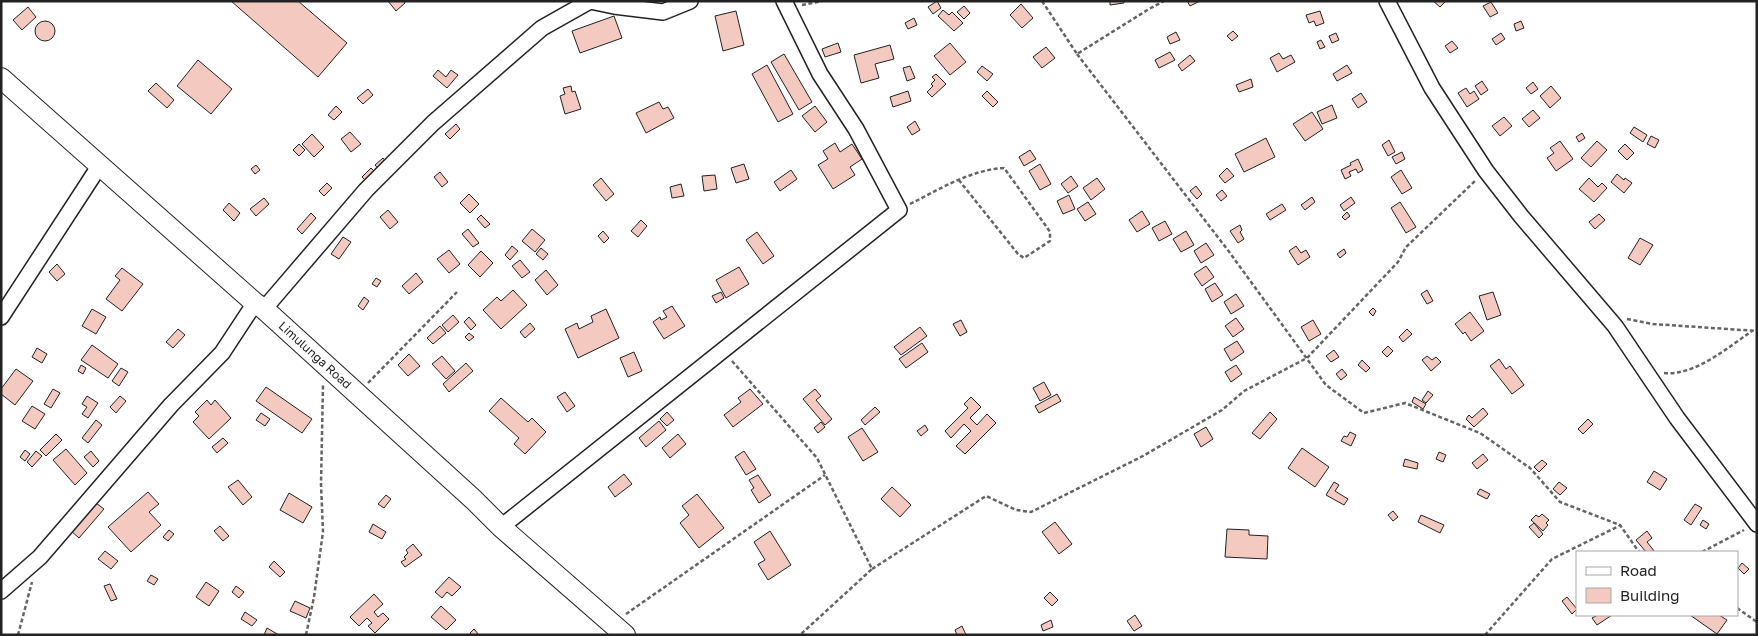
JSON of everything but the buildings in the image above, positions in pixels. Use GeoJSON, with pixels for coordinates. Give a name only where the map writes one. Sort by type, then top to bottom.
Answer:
{"type":"FeatureCollection","features":[{"type":"Feature","properties":{"kind":"main road","name":"Limulunga Road"},"geometry":{"type":"LineString","coordinates":[[1,78],[358,393],[501,527],[619,629]]}},
{"type":"Feature","properties":{"kind":"street"},"geometry":{"type":"LineString","coordinates":[[1,591],[40,557],[170,405],[222,353],[260,306],[366,190],[433,123],[542,28],[590,1],[663,12],[690,1]]}},
{"type":"Feature","properties":{"kind":"street"},"geometry":{"type":"LineString","coordinates":[[1387,1],[1432,88],[1486,170],[1521,216],[1606,316],[1677,418],[1757,524]]}},
{"type":"Feature","properties":{"kind":"street"},"geometry":{"type":"LineString","coordinates":[[501,527],[899,210],[856,129],[820,74],[786,5]]}},
{"type":"Feature","properties":{"kind":"street"},"geometry":{"type":"LineString","coordinates":[[1,317],[100,165]]}},
{"type":"Feature","properties":{"kind":"path"},"geometry":{"type":"LineString","coordinates":[[786,5],[822,1]]}},
{"type":"Feature","properties":{"kind":"path"},"geometry":{"type":"LineString","coordinates":[[1042,1],[1077,54],[1227,249],[1326,385],[1364,413],[1406,403],[1480,433],[1530,468],[1560,502],[1620,525],[1638,551]]}},
{"type":"Feature","properties":{"kind":"path"},"geometry":{"type":"LineString","coordinates":[[1077,54],[1164,1]]}},
{"type":"Feature","properties":{"kind":"path"},"geometry":{"type":"LineString","coordinates":[[899,210],[958,179],[995,168],[1004,168],[1050,232],[1050,241],[1024,258],[1018,254],[958,179]]}},
{"type":"Feature","properties":{"kind":"path"},"geometry":{"type":"LineString","coordinates":[[800,635],[872,569],[986,496],[1016,510],[1031,512],[1143,456],[1222,410],[1244,391],[1307,358],[1398,262],[1406,247],[1486,170]]}},
{"type":"Feature","properties":{"kind":"path"},"geometry":{"type":"LineString","coordinates":[[358,393],[457,292]]}},
{"type":"Feature","properties":{"kind":"path"},"geometry":{"type":"LineString","coordinates":[[1606,316],[1653,324],[1755,331]]}},
{"type":"Feature","properties":{"kind":"path"},"geometry":{"type":"LineString","coordinates":[[1645,372],[1674,374],[1697,367],[1755,331]]}},
{"type":"Feature","properties":{"kind":"path"},"geometry":{"type":"LineString","coordinates":[[723,350],[817,458],[872,569]]}},
{"type":"Feature","properties":{"kind":"path"},"geometry":{"type":"LineString","coordinates":[[306,635],[314,598],[322,532],[323,362]]}},
{"type":"Feature","properties":{"kind":"path"},"geometry":{"type":"LineString","coordinates":[[619,629],[825,474]]}},
{"type":"Feature","properties":{"kind":"path"},"geometry":{"type":"LineString","coordinates":[[1704,551],[1757,524]]}},
{"type":"Feature","properties":{"kind":"path"},"geometry":{"type":"LineString","coordinates":[[1485,635],[1552,559],[1620,525]]}},
{"type":"Feature","properties":{"kind":"path"},"geometry":{"type":"LineString","coordinates":[[18,635],[33,582]]}},
{"type":"Feature","properties":{"kind":"path"},"geometry":{"type":"LineString","coordinates":[[1738,609],[1757,622]]}}]}
